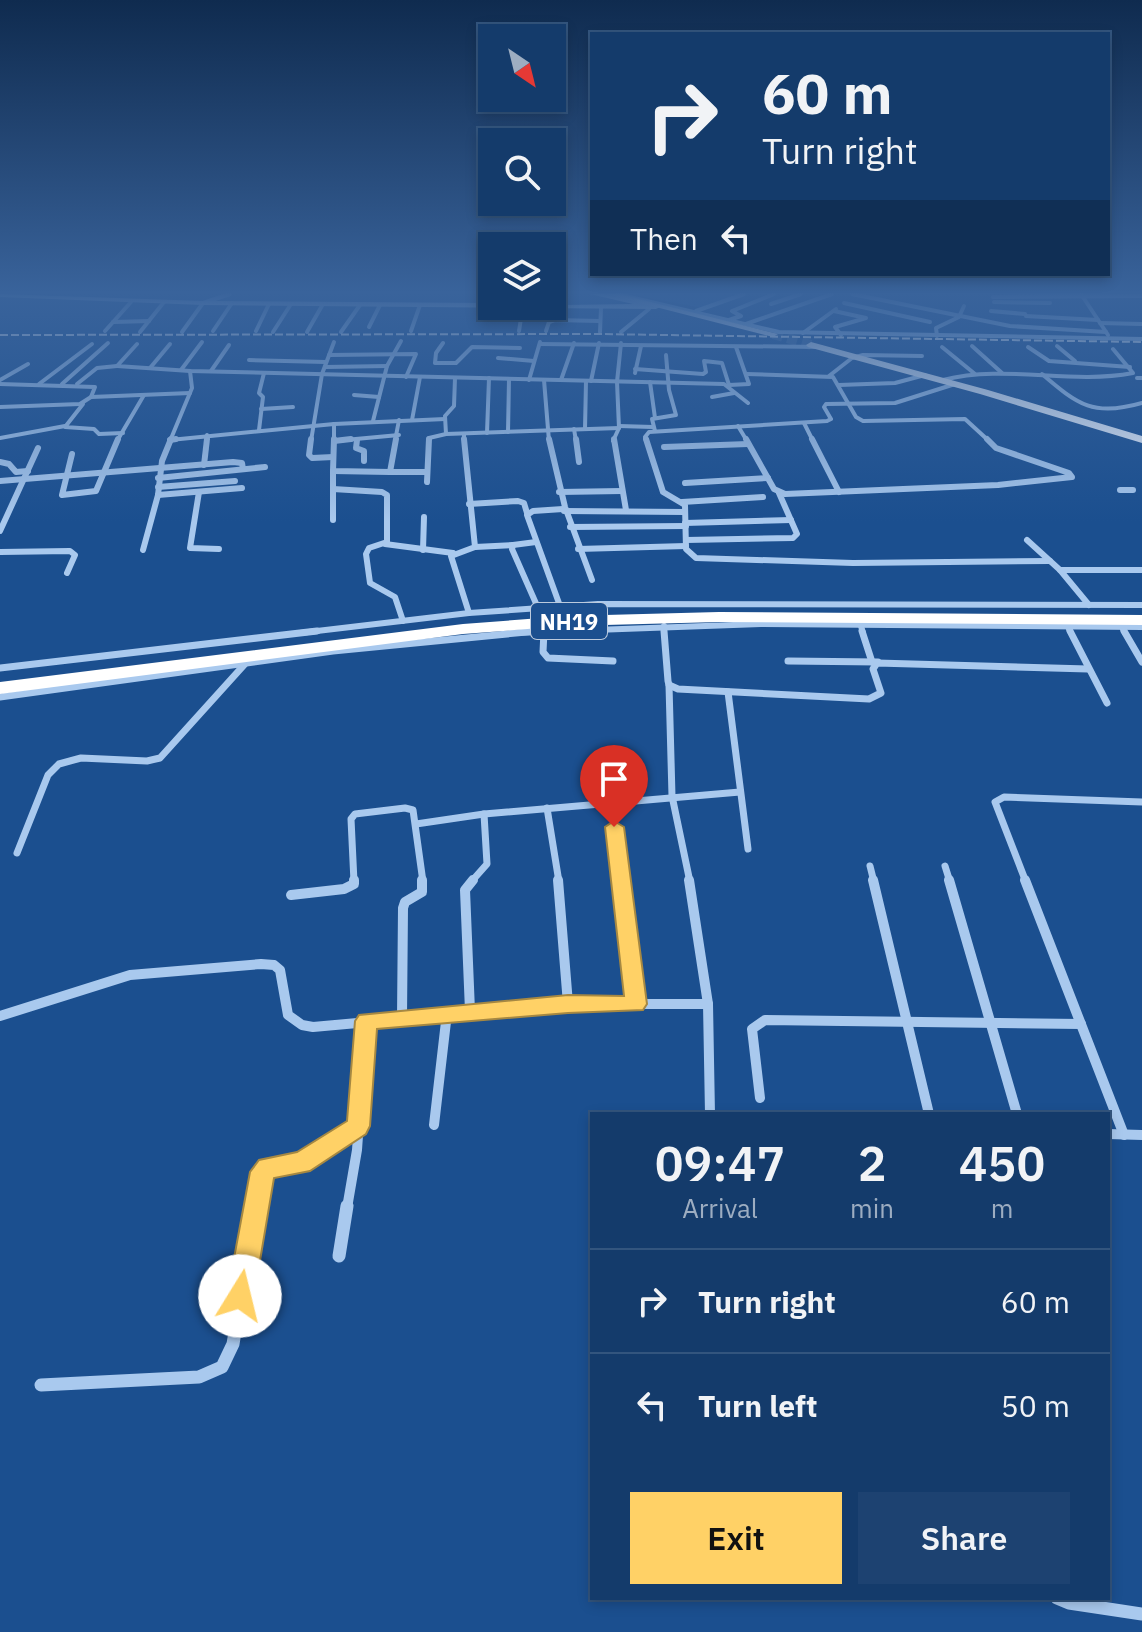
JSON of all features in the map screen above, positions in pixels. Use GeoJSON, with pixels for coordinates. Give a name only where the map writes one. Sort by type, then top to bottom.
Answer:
{"type":"FeatureCollection","features":[{"type":"Feature","properties":{"kind":"highway","name":"NH19"},"geometry":{"type":"LineString","coordinates":[[0,678],[432,623],[534,614],[714,608],[1142,611]]}},
{"type":"Feature","properties":{"kind":"highway","name":"NH19"},"geometry":{"type":"LineString","coordinates":[[0,688],[463,629],[553,622],[719,617],[1142,620]]}},
{"type":"Feature","properties":{"kind":"main road"},"geometry":{"type":"LineString","coordinates":[[907,370],[1142,440]]}},
{"type":"Feature","properties":{"kind":"street"},"geometry":{"type":"LineString","coordinates":[[0,382],[18,370]]}},
{"type":"Feature","properties":{"kind":"street"},"geometry":{"type":"LineString","coordinates":[[38,384],[56,370]]}},
{"type":"Feature","properties":{"kind":"street"},"geometry":{"type":"LineString","coordinates":[[62,384],[77,370]]}},
{"type":"Feature","properties":{"kind":"street"},"geometry":{"type":"LineString","coordinates":[[77,384],[94,370]]}},
{"type":"Feature","properties":{"kind":"street"},"geometry":{"type":"LineString","coordinates":[[182,370],[748,385],[745,370]]}},
{"type":"Feature","properties":{"kind":"street"},"geometry":{"type":"LineString","coordinates":[[323,370],[310,457],[333,457]]}},
{"type":"Feature","properties":{"kind":"street"},"geometry":{"type":"LineString","coordinates":[[373,421],[386,370]]}},
{"type":"Feature","properties":{"kind":"street"},"geometry":{"type":"LineString","coordinates":[[406,377],[409,370]]}},
{"type":"Feature","properties":{"kind":"street"},"geometry":{"type":"LineString","coordinates":[[429,377],[432,370]]}},
{"type":"Feature","properties":{"kind":"street"},"geometry":{"type":"LineString","coordinates":[[529,380],[532,370]]}},
{"type":"Feature","properties":{"kind":"street"},"geometry":{"type":"LineString","coordinates":[[561,380],[564,370]]}},
{"type":"Feature","properties":{"kind":"street"},"geometry":{"type":"LineString","coordinates":[[585,429],[591,370]]}},
{"type":"Feature","properties":{"kind":"street"},"geometry":{"type":"LineString","coordinates":[[618,370],[619,427],[613,442],[626,510]]}},
{"type":"Feature","properties":{"kind":"street"},"geometry":{"type":"LineString","coordinates":[[634,382],[635,370]]}},
{"type":"Feature","properties":{"kind":"street"},"geometry":{"type":"LineString","coordinates":[[648,370],[703,374],[706,370]]}},
{"type":"Feature","properties":{"kind":"street"},"geometry":{"type":"LineString","coordinates":[[723,370],[734,393],[748,403]]}},
{"type":"Feature","properties":{"kind":"street"},"geometry":{"type":"LineString","coordinates":[[747,374],[829,376],[838,370]]}},
{"type":"Feature","properties":{"kind":"street"},"geometry":{"type":"LineString","coordinates":[[970,370],[975,374]]}},
{"type":"Feature","properties":{"kind":"street"},"geometry":{"type":"LineString","coordinates":[[1000,370],[1003,373]]}},
{"type":"Feature","properties":{"kind":"street"},"geometry":{"type":"LineString","coordinates":[[943,380],[1003,373],[1114,376],[1133,373],[1132,370]]}},
{"type":"Feature","properties":{"kind":"street"},"geometry":{"type":"LineString","coordinates":[[143,550],[158,495],[160,470],[190,393],[190,371]]}},
{"type":"Feature","properties":{"kind":"street"},"geometry":{"type":"LineString","coordinates":[[654,429],[650,421],[675,416],[667,383],[668,372]]}},
{"type":"Feature","properties":{"kind":"street"},"geometry":{"type":"LineString","coordinates":[[259,430],[263,397],[259,393],[264,373]]}},
{"type":"Feature","properties":{"kind":"street"},"geometry":{"type":"LineString","coordinates":[[1042,373],[1095,411],[1111,411],[1142,403]]}},
{"type":"Feature","properties":{"kind":"street"},"geometry":{"type":"LineString","coordinates":[[839,385],[895,383],[925,375]]}},
{"type":"Feature","properties":{"kind":"street"},"geometry":{"type":"LineString","coordinates":[[779,493],[1025,484],[1072,477],[1069,473],[996,448],[965,419],[868,422],[856,417],[839,385],[829,376]]}},
{"type":"Feature","properties":{"kind":"street"},"geometry":{"type":"LineString","coordinates":[[412,420],[420,377]]}},
{"type":"Feature","properties":{"kind":"street"},"geometry":{"type":"LineString","coordinates":[[446,434],[445,419],[454,406],[455,378]]}},
{"type":"Feature","properties":{"kind":"street"},"geometry":{"type":"LineString","coordinates":[[487,433],[489,378]]}},
{"type":"Feature","properties":{"kind":"street"},"geometry":{"type":"LineString","coordinates":[[508,432],[509,379]]}},
{"type":"Feature","properties":{"kind":"street"},"geometry":{"type":"LineString","coordinates":[[544,380],[563,510],[592,580]]}},
{"type":"Feature","properties":{"kind":"street"},"geometry":{"type":"LineString","coordinates":[[0,382],[93,385],[91,397]]}},
{"type":"Feature","properties":{"kind":"street"},"geometry":{"type":"LineString","coordinates":[[650,382],[655,418]]}},
{"type":"Feature","properties":{"kind":"street"},"geometry":{"type":"LineString","coordinates":[[427,482],[429,438],[446,434],[804,423],[830,420],[824,407],[826,404],[895,403],[955,384]]}},
{"type":"Feature","properties":{"kind":"street"},"geometry":{"type":"LineString","coordinates":[[65,426],[91,397],[190,393]]}},
{"type":"Feature","properties":{"kind":"street"},"geometry":{"type":"LineString","coordinates":[[712,397],[734,393]]}},
{"type":"Feature","properties":{"kind":"street"},"geometry":{"type":"LineString","coordinates":[[72,454],[62,492],[64,496],[96,491],[144,395]]}},
{"type":"Feature","properties":{"kind":"street"},"geometry":{"type":"LineString","coordinates":[[354,395],[379,397]]}},
{"type":"Feature","properties":{"kind":"street"},"geometry":{"type":"LineString","coordinates":[[0,407],[50,407],[85,402]]}},
{"type":"Feature","properties":{"kind":"street"},"geometry":{"type":"LineString","coordinates":[[261,409],[293,407]]}},
{"type":"Feature","properties":{"kind":"street"},"geometry":{"type":"LineString","coordinates":[[170,440],[314,425],[445,419]]}},
{"type":"Feature","properties":{"kind":"street"},"geometry":{"type":"LineString","coordinates":[[390,472],[399,435],[399,420]]}},
{"type":"Feature","properties":{"kind":"street"},"geometry":{"type":"LineString","coordinates":[[804,423],[839,492]]}},
{"type":"Feature","properties":{"kind":"street"},"geometry":{"type":"LineString","coordinates":[[333,520],[334,424]]}},
{"type":"Feature","properties":{"kind":"street"},"geometry":{"type":"LineString","coordinates":[[0,438],[65,426],[96,429],[99,434],[123,433]]}},
{"type":"Feature","properties":{"kind":"street"},"geometry":{"type":"LineString","coordinates":[[578,549],[793,538],[797,534],[779,493],[738,426]]}},
{"type":"Feature","properties":{"kind":"street"},"geometry":{"type":"LineString","coordinates":[[574,429],[579,462]]}},
{"type":"Feature","properties":{"kind":"street"},"geometry":{"type":"LineString","coordinates":[[654,429],[645,437],[661,488],[668,496],[682,502],[763,497]]}},
{"type":"Feature","properties":{"kind":"street"},"geometry":{"type":"LineString","coordinates":[[464,434],[475,547]]}},
{"type":"Feature","properties":{"kind":"street"},"geometry":{"type":"LineString","coordinates":[[204,465],[207,435]]}},
{"type":"Feature","properties":{"kind":"street"},"geometry":{"type":"LineString","coordinates":[[334,441],[399,435]]}},
{"type":"Feature","properties":{"kind":"street"},"geometry":{"type":"LineString","coordinates":[[357,440],[356,448],[364,451],[364,461]]}},
{"type":"Feature","properties":{"kind":"street"},"geometry":{"type":"LineString","coordinates":[[664,447],[748,444]]}},
{"type":"Feature","properties":{"kind":"street"},"geometry":{"type":"LineString","coordinates":[[0,531],[38,448]]}},
{"type":"Feature","properties":{"kind":"street"},"geometry":{"type":"LineString","coordinates":[[0,481],[103,475],[239,461],[243,469]]}},
{"type":"Feature","properties":{"kind":"street"},"geometry":{"type":"LineString","coordinates":[[0,462],[9,464],[16,472],[28,471]]}},
{"type":"Feature","properties":{"kind":"street"},"geometry":{"type":"LineString","coordinates":[[158,478],[265,467]]}},
{"type":"Feature","properties":{"kind":"street"},"geometry":{"type":"LineString","coordinates":[[333,471],[427,472]]}},
{"type":"Feature","properties":{"kind":"street"},"geometry":{"type":"LineString","coordinates":[[685,483],[768,478]]}},
{"type":"Feature","properties":{"kind":"street"},"geometry":{"type":"LineString","coordinates":[[158,487],[235,481]]}},
{"type":"Feature","properties":{"kind":"street"},"geometry":{"type":"LineString","coordinates":[[158,495],[242,488]]}},
{"type":"Feature","properties":{"kind":"street"},"geometry":{"type":"LineString","coordinates":[[333,489],[387,495],[385,544]]}},
{"type":"Feature","properties":{"kind":"street"},"geometry":{"type":"LineString","coordinates":[[1120,490],[1133,490]]}},
{"type":"Feature","properties":{"kind":"street"},"geometry":{"type":"LineString","coordinates":[[559,492],[622,491]]}},
{"type":"Feature","properties":{"kind":"street"},"geometry":{"type":"LineString","coordinates":[[199,492],[190,548],[219,549]]}},
{"type":"Feature","properties":{"kind":"street"},"geometry":{"type":"LineString","coordinates":[[682,502],[689,553],[707,560],[838,563],[1050,561]]}},
{"type":"Feature","properties":{"kind":"street"},"geometry":{"type":"LineString","coordinates":[[469,504],[524,503],[560,606]]}},
{"type":"Feature","properties":{"kind":"street"},"geometry":{"type":"LineString","coordinates":[[527,513],[563,510],[685,512]]}},
{"type":"Feature","properties":{"kind":"street"},"geometry":{"type":"LineString","coordinates":[[423,550],[424,517]]}},
{"type":"Feature","properties":{"kind":"street"},"geometry":{"type":"LineString","coordinates":[[570,527],[791,520]]}},
{"type":"Feature","properties":{"kind":"street"},"geometry":{"type":"LineString","coordinates":[[1027,540],[1060,570],[1089,605]]}},
{"type":"Feature","properties":{"kind":"street"},"geometry":{"type":"LineString","coordinates":[[403,621],[395,597],[370,583],[366,551],[385,544],[453,553],[475,547],[536,542]]}},
{"type":"Feature","properties":{"kind":"street"},"geometry":{"type":"LineString","coordinates":[[513,545],[512,549],[538,608]]}},
{"type":"Feature","properties":{"kind":"street"},"geometry":{"type":"LineString","coordinates":[[0,552],[70,551],[75,555],[67,573]]}},
{"type":"Feature","properties":{"kind":"street"},"geometry":{"type":"LineString","coordinates":[[453,553],[451,556],[469,613]]}},
{"type":"Feature","properties":{"kind":"street"},"geometry":{"type":"LineString","coordinates":[[1060,570],[1142,570]]}},
{"type":"Feature","properties":{"kind":"street"},"geometry":{"type":"LineString","coordinates":[[0,668],[469,613],[560,606],[668,603],[1142,605]]}},
{"type":"Feature","properties":{"kind":"street"},"geometry":{"type":"LineString","coordinates":[[664,626],[672,796],[690,883],[708,1004],[710,1112]]}},
{"type":"Feature","properties":{"kind":"street"},"geometry":{"type":"LineString","coordinates":[[0,697],[451,639],[544,631],[664,626],[1142,627]]}},
{"type":"Feature","properties":{"kind":"street"},"geometry":{"type":"LineString","coordinates":[[861,626],[872,662]]}},
{"type":"Feature","properties":{"kind":"street"},"geometry":{"type":"LineString","coordinates":[[1068,627],[1107,703]]}},
{"type":"Feature","properties":{"kind":"street"},"geometry":{"type":"LineString","coordinates":[[1122,627],[1142,662]]}},
{"type":"Feature","properties":{"kind":"street"},"geometry":{"type":"LineString","coordinates":[[544,631],[543,652],[548,658],[613,661]]}},
{"type":"Feature","properties":{"kind":"street"},"geometry":{"type":"LineString","coordinates":[[788,661],[1088,669]]}},
{"type":"Feature","properties":{"kind":"street"},"geometry":{"type":"LineString","coordinates":[[669,685],[678,689],[875,699],[881,693],[873,669],[877,663],[883,662]]}},
{"type":"Feature","properties":{"kind":"street"},"geometry":{"type":"LineString","coordinates":[[17,853],[48,775],[59,764],[81,758],[147,761],[160,758],[245,665]]}},
{"type":"Feature","properties":{"kind":"street"},"geometry":{"type":"LineString","coordinates":[[728,692],[748,849]]}},
{"type":"Feature","properties":{"kind":"street"},"geometry":{"type":"LineString","coordinates":[[416,824],[484,814],[740,792]]}},
{"type":"Feature","properties":{"kind":"street"},"geometry":{"type":"LineString","coordinates":[[1124,1135],[995,802],[1004,797],[1142,802]]}},
{"type":"Feature","properties":{"kind":"street"},"geometry":{"type":"LineString","coordinates":[[611,802],[636,1004]]}},
{"type":"Feature","properties":{"kind":"street"},"geometry":{"type":"LineString","coordinates":[[547,808],[560,890],[568,1004]]}},
{"type":"Feature","properties":{"kind":"street"},"geometry":{"type":"LineString","coordinates":[[291,895],[344,889],[354,884],[351,819],[355,814],[411,809],[415,814],[423,886],[422,892],[405,902],[403,908],[402,1017]]}},
{"type":"Feature","properties":{"kind":"street"},"geometry":{"type":"LineString","coordinates":[[470,1011],[465,890],[487,864],[484,814]]}},
{"type":"Feature","properties":{"kind":"street"},"geometry":{"type":"LineString","coordinates":[[870,866],[928,1112]]}},
{"type":"Feature","properties":{"kind":"street"},"geometry":{"type":"LineString","coordinates":[[945,866],[1016,1112]]}},
{"type":"Feature","properties":{"kind":"street"},"geometry":{"type":"LineString","coordinates":[[0,1016],[130,975],[261,964],[274,965],[280,970],[285,1007],[294,1021],[313,1027],[568,1004],[708,1004]]}},
{"type":"Feature","properties":{"kind":"street"},"geometry":{"type":"LineString","coordinates":[[434,1125],[447,1013]]}},
{"type":"Feature","properties":{"kind":"street"},"geometry":{"type":"LineString","coordinates":[[760,1098],[752,1029],[765,1020],[1081,1024]]}},
{"type":"Feature","properties":{"kind":"street"},"geometry":{"type":"LineString","coordinates":[[339,1256],[356,1165],[366,1021]]}},
{"type":"Feature","properties":{"kind":"street"},"geometry":{"type":"LineString","coordinates":[[41,1385],[199,1377],[224,1368],[233,1344],[262,1172],[268,1168],[302,1163],[358,1126]]}},
{"type":"Feature","properties":{"kind":"street"},"geometry":{"type":"LineString","coordinates":[[1110,1134],[1142,1135]]}},
{"type":"Feature","properties":{"kind":"street"},"geometry":{"type":"LineString","coordinates":[[1062,1600],[1142,1614]]}},
{"type":"Feature","properties":{"kind":"route"},"geometry":{"type":"LineString","coordinates":[[240,1296],[262,1172],[268,1168],[302,1163],[358,1126],[366,1021],[568,1004],[636,1004],[614,827]]}}]}
